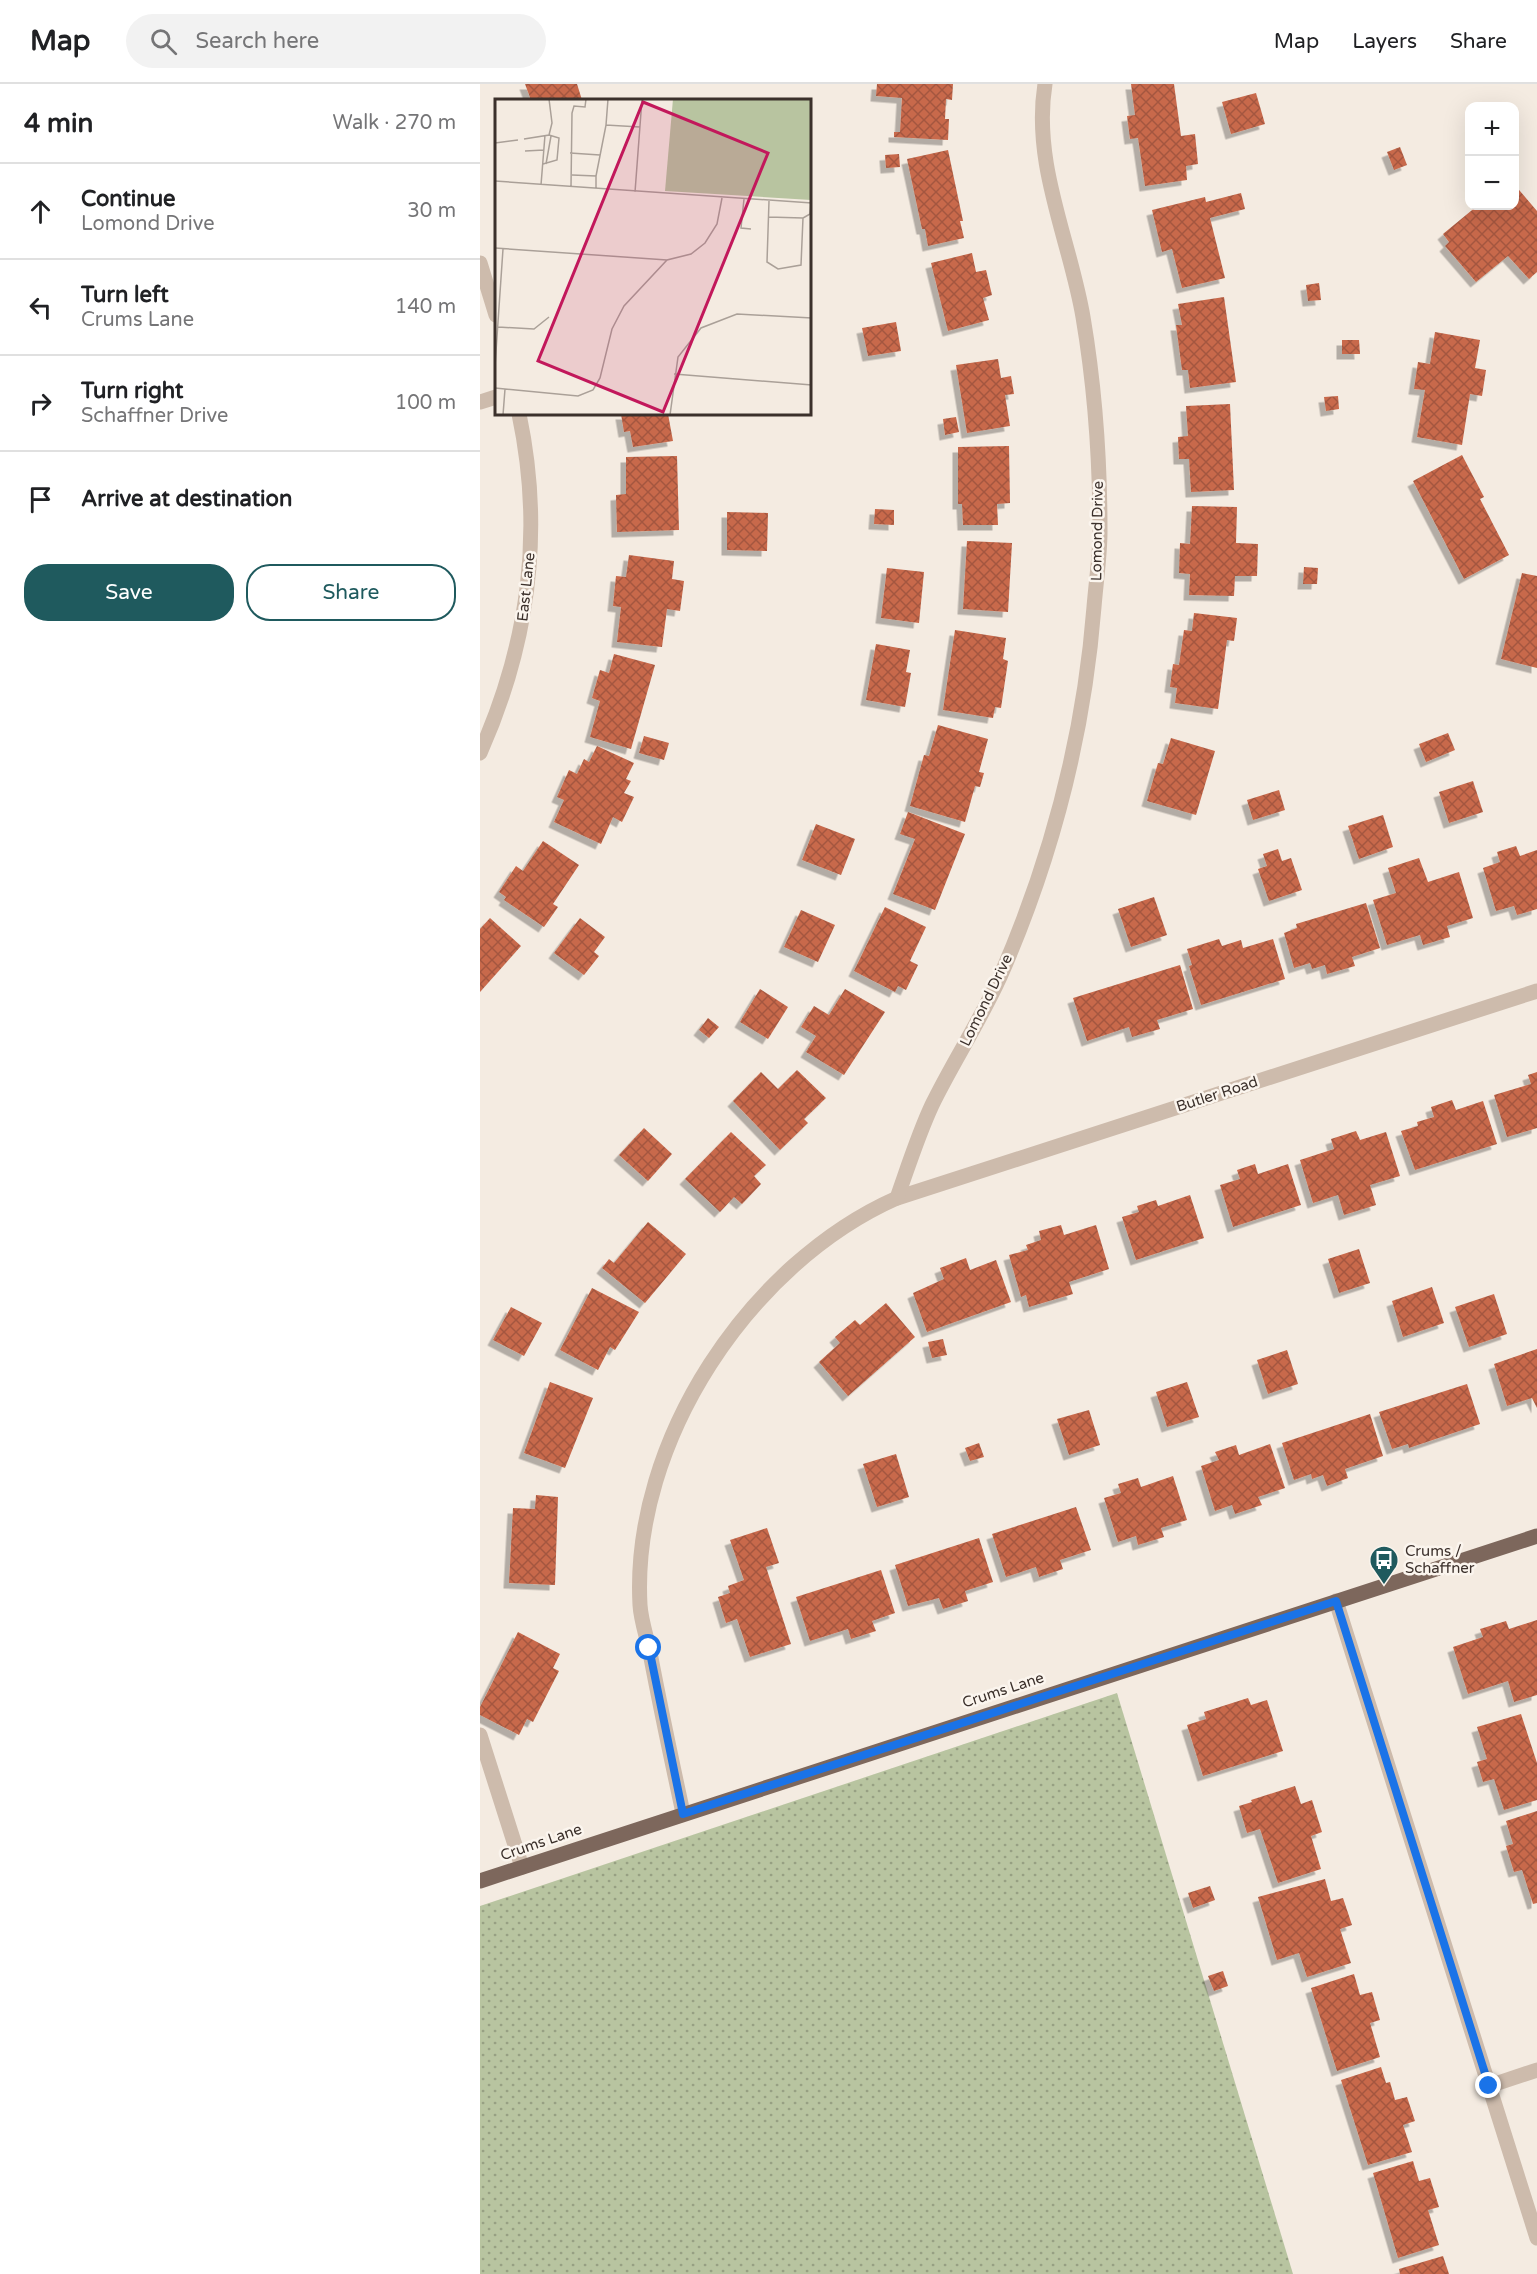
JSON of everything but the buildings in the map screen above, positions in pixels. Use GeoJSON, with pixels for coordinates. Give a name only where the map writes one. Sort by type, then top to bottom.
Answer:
{"type":"FeatureCollection","features":[{"type":"Feature","properties":{"kind":"main road","name":"Crums Lane"},"geometry":{"type":"LineString","coordinates":[[480,1881],[1537,1536]]}},
{"type":"Feature","properties":{"kind":"street","name":"Lomond Drive"},"geometry":{"type":"LineString","coordinates":[[897,1198],[932,1106],[999,978],[1039,877],[1060,808],[1077,738],[1089,670],[1100,534],[1096,417],[1083,316],[1042,141],[1041,108],[1045,84]]}},
{"type":"Feature","properties":{"kind":"street"},"geometry":{"type":"LineString","coordinates":[[480,263],[495,312]]}},
{"type":"Feature","properties":{"kind":"street"},"geometry":{"type":"LineString","coordinates":[[480,402],[495,397]]}},
{"type":"Feature","properties":{"kind":"street","name":"East Lane"},"geometry":{"type":"LineString","coordinates":[[480,753],[514,666],[526,608],[532,525],[528,456],[519,416]]}},
{"type":"Feature","properties":{"kind":"street","name":"Butler Road"},"geometry":{"type":"LineString","coordinates":[[897,1198],[1537,991]]}},
{"type":"Feature","properties":{"kind":"street"},"geometry":{"type":"LineString","coordinates":[[683,1814],[640,1606],[642,1559],[658,1474],[673,1433],[692,1394],[717,1354],[745,1316],[798,1261],[830,1234],[864,1212],[897,1198]]}},
{"type":"Feature","properties":{"kind":"street"},"geometry":{"type":"LineString","coordinates":[[1336,1601],[1537,2238]]}},
{"type":"Feature","properties":{"kind":"street"},"geometry":{"type":"LineString","coordinates":[[480,1735],[522,1867]]}},
{"type":"Feature","properties":{"kind":"street"},"geometry":{"type":"LineString","coordinates":[[1489,2086],[1537,2070]]}},
{"type":"Feature","properties":{"kind":"green space"},"geometry":{"type":"Polygon","coordinates":[[[1117,1693],[1293,2274],[480,2274],[480,1906],[1117,1693]]]}},
{"type":"Feature","properties":{"kind":"place","name":"Crums / Schaffner"},"geometry":{"type":"Point","coordinates":[1384,1586]}},
{"type":"Feature","properties":{"kind":"route"},"geometry":{"type":"LineString","coordinates":[[649,1648],[683,1814],[1336,1601],[1489,2086]]}}]}
